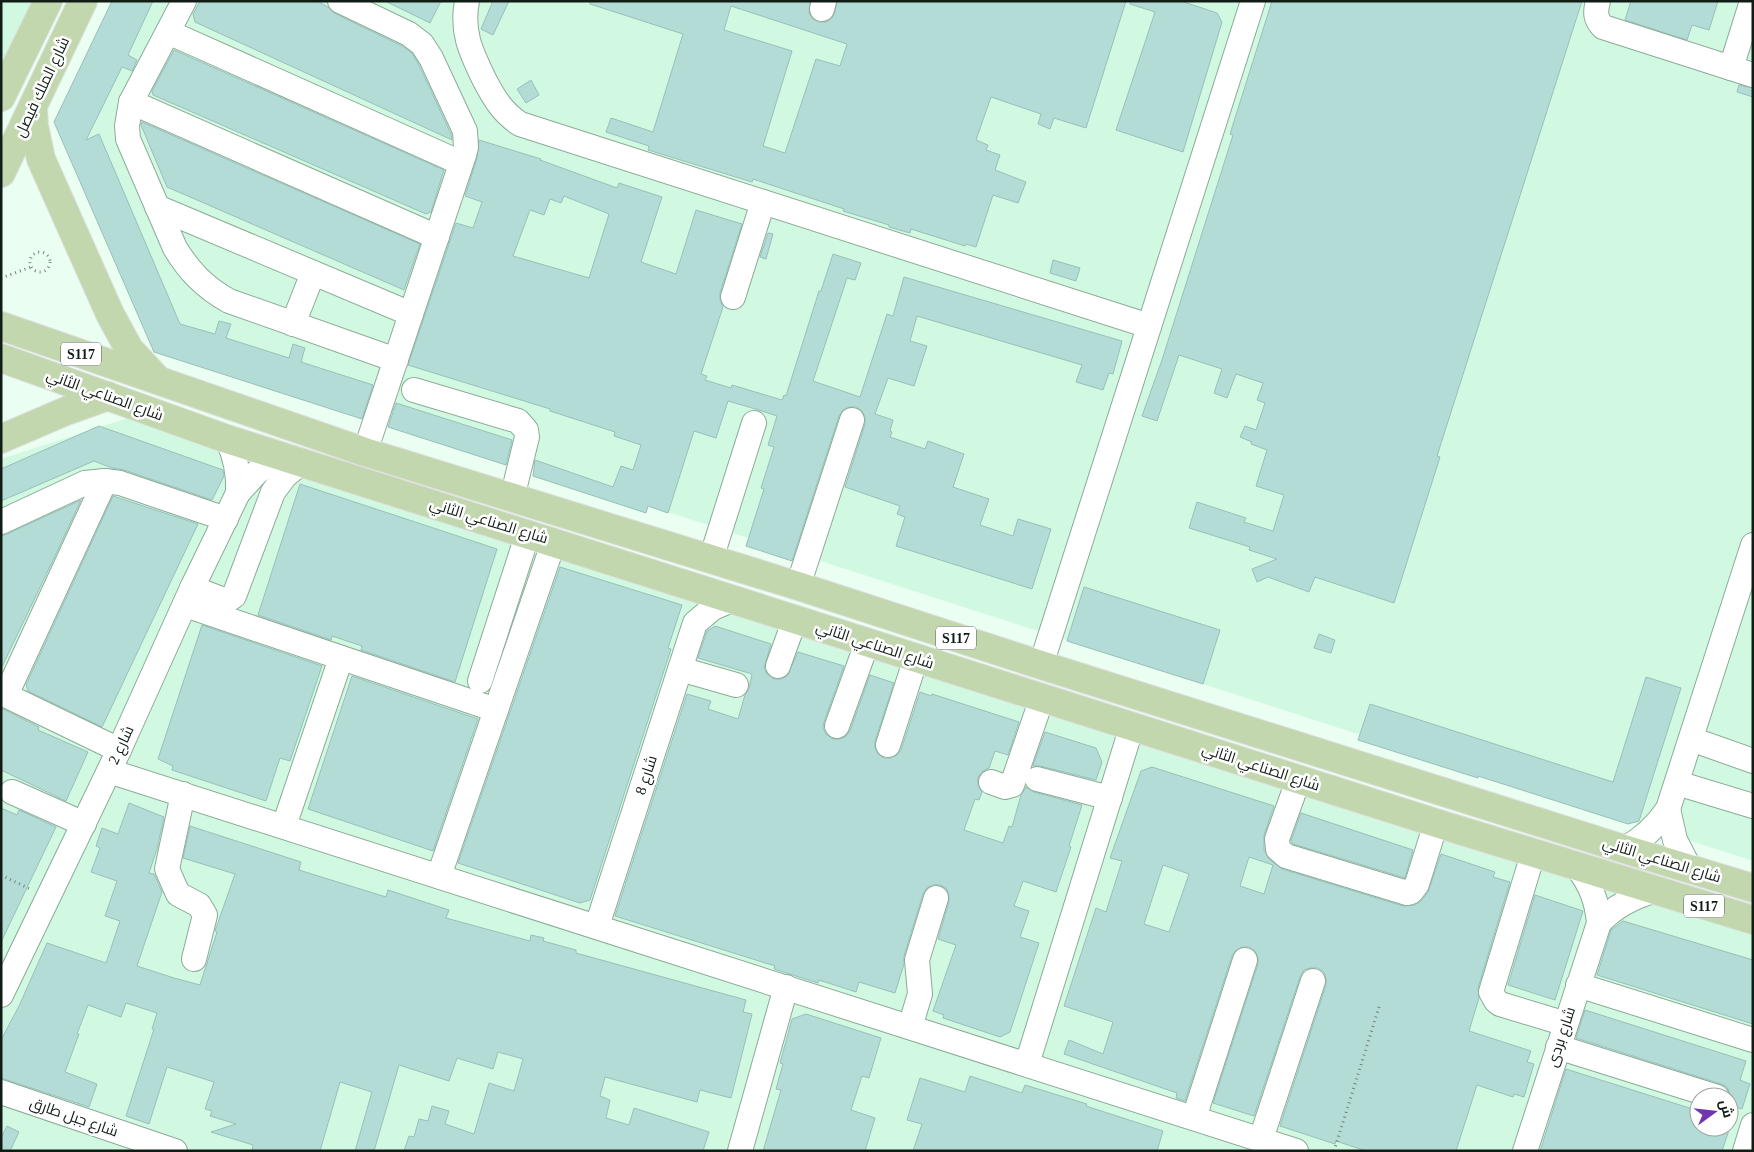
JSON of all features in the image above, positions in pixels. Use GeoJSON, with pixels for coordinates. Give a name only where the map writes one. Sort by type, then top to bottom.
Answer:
{"type":"FeatureCollection","features":[{"type":"Feature","properties":{"kind":"main road"},"geometry":{"type":"LineString","coordinates":[[1,97],[48,1]]}},
{"type":"Feature","properties":{"kind":"main road","name":"شارع الملك فيصل"},"geometry":{"type":"LineString","coordinates":[[1,173],[33,109],[82,1]]}},
{"type":"Feature","properties":{"kind":"main road"},"geometry":{"type":"LineString","coordinates":[[33,109],[34,126],[41,159],[110,314],[129,349],[161,382]]}},
{"type":"Feature","properties":{"kind":"main road","name":"شارع الصناعي الثاني"},"geometry":{"type":"LineString","coordinates":[[1,326],[365,452],[798,586],[1041,665],[1753,888]]}},
{"type":"Feature","properties":{"kind":"main road","name":"شارع الصناعي الثاني"},"geometry":{"type":"LineString","coordinates":[[1,358],[227,439],[528,533],[1577,868],[1753,920]]}},
{"type":"Feature","properties":{"kind":"main road"},"geometry":{"type":"LineString","coordinates":[[1,439],[66,411],[108,396]]}},
{"type":"Feature","properties":{"kind":"street"},"geometry":{"type":"LineString","coordinates":[[184,1],[131,102],[127,120],[128,139],[174,248],[184,264],[197,279],[212,292],[228,301],[396,360]]}},
{"type":"Feature","properties":{"kind":"street"},"geometry":{"type":"LineString","coordinates":[[340,1],[409,34],[422,44],[431,58],[464,131],[466,148],[365,452]]}},
{"type":"Feature","properties":{"kind":"street"},"geometry":{"type":"LineString","coordinates":[[467,1],[465,23],[470,50],[496,101],[511,118],[530,128],[1149,326]]}},
{"type":"Feature","properties":{"kind":"street"},"geometry":{"type":"LineString","coordinates":[[1041,665],[1253,1]]}},
{"type":"Feature","properties":{"kind":"street"},"geometry":{"type":"LineString","coordinates":[[1598,1],[1595,12],[1596,18],[1603,28],[1742,72],[1752,1]]}},
{"type":"Feature","properties":{"kind":"street"},"geometry":{"type":"LineString","coordinates":[[168,32],[461,163]]}},
{"type":"Feature","properties":{"kind":"street"},"geometry":{"type":"LineString","coordinates":[[131,102],[436,237]]}},
{"type":"Feature","properties":{"kind":"street"},"geometry":{"type":"LineString","coordinates":[[733,297],[763,202]]}},
{"type":"Feature","properties":{"kind":"street"},"geometry":{"type":"LineString","coordinates":[[157,207],[411,314]]}},
{"type":"Feature","properties":{"kind":"street"},"geometry":{"type":"LineString","coordinates":[[293,324],[313,273]]}},
{"type":"Feature","properties":{"kind":"street"},"geometry":{"type":"LineString","coordinates":[[414,390],[518,421],[526,430],[527,437],[512,498]]}},
{"type":"Feature","properties":{"kind":"street"},"geometry":{"type":"LineString","coordinates":[[798,586],[852,420]]}},
{"type":"Feature","properties":{"kind":"street"},"geometry":{"type":"LineString","coordinates":[[711,559],[754,423]]}},
{"type":"Feature","properties":{"kind":"street","name":"شارع 2"},"geometry":{"type":"LineString","coordinates":[[227,439],[232,448],[238,469],[238,493]]}},
{"type":"Feature","properties":{"kind":"street"},"geometry":{"type":"LineString","coordinates":[[188,596],[224,600],[234,596],[273,492],[285,476],[291,459]]}},
{"type":"Feature","properties":{"kind":"street","name":"شارع 2"},"geometry":{"type":"LineString","coordinates":[[1,995],[8,962],[48,898],[114,760],[188,596],[238,493],[257,472],[291,459]]}},
{"type":"Feature","properties":{"kind":"street"},"geometry":{"type":"LineString","coordinates":[[1,522],[84,483],[105,480],[120,483],[226,519]]}},
{"type":"Feature","properties":{"kind":"street"},"geometry":{"type":"LineString","coordinates":[[105,480],[4,694],[114,760],[183,794],[1028,1064],[1194,1118],[1264,1144],[1296,1151]]}},
{"type":"Feature","properties":{"kind":"street"},"geometry":{"type":"LineString","coordinates":[[480,681],[528,533]]}},
{"type":"Feature","properties":{"kind":"street"},"geometry":{"type":"LineString","coordinates":[[440,876],[554,542]]}},
{"type":"Feature","properties":{"kind":"street"},"geometry":{"type":"LineString","coordinates":[[1624,849],[1649,833],[1660,822],[1668,809],[1753,544]]}},
{"type":"Feature","properties":{"kind":"street"},"geometry":{"type":"LineString","coordinates":[[684,583],[691,602],[695,623],[713,608],[734,599]]}},
{"type":"Feature","properties":{"kind":"street"},"geometry":{"type":"LineString","coordinates":[[188,596],[341,658],[496,710]]}},
{"type":"Feature","properties":{"kind":"street"},"geometry":{"type":"LineString","coordinates":[[778,666],[795,619]]}},
{"type":"Feature","properties":{"kind":"street","name":"شارع 8"},"geometry":{"type":"LineString","coordinates":[[596,926],[695,623]]}},
{"type":"Feature","properties":{"kind":"street"},"geometry":{"type":"LineString","coordinates":[[838,726],[867,642]]}},
{"type":"Feature","properties":{"kind":"street"},"geometry":{"type":"LineString","coordinates":[[284,826],[341,658]]}},
{"type":"Feature","properties":{"kind":"street"},"geometry":{"type":"LineString","coordinates":[[888,745],[916,658]]}},
{"type":"Feature","properties":{"kind":"street"},"geometry":{"type":"LineString","coordinates":[[680,669],[736,686]]}},
{"type":"Feature","properties":{"kind":"street"},"geometry":{"type":"LineString","coordinates":[[991,782],[1005,787],[1012,785],[1042,698]]}},
{"type":"Feature","properties":{"kind":"street"},"geometry":{"type":"LineString","coordinates":[[1028,1064],[1132,726]]}},
{"type":"Feature","properties":{"kind":"street"},"geometry":{"type":"LineString","coordinates":[[1691,739],[1753,760]]}},
{"type":"Feature","properties":{"kind":"street"},"geometry":{"type":"LineString","coordinates":[[1298,778],[1277,839],[1278,849],[1286,856],[1407,893],[1411,892],[1417,884],[1436,823]]}},
{"type":"Feature","properties":{"kind":"street"},"geometry":{"type":"LineString","coordinates":[[1037,779],[1110,798]]}},
{"type":"Feature","properties":{"kind":"street"},"geometry":{"type":"LineString","coordinates":[[1677,783],[1753,806]]}},
{"type":"Feature","properties":{"kind":"street"},"geometry":{"type":"LineString","coordinates":[[12,792],[84,824]]}},
{"type":"Feature","properties":{"kind":"street"},"geometry":{"type":"LineString","coordinates":[[183,794],[167,869],[178,894],[199,904],[205,915],[194,959]]}},
{"type":"Feature","properties":{"kind":"street"},"geometry":{"type":"LineString","coordinates":[[1668,809],[1675,840],[1690,869]]}},
{"type":"Feature","properties":{"kind":"street"},"geometry":{"type":"LineString","coordinates":[[1533,854],[1491,992],[1500,1004],[1566,1024]]}},
{"type":"Feature","properties":{"kind":"street","name":"شارع بردى"},"geometry":{"type":"LineString","coordinates":[[1525,1151],[1599,923],[1594,893],[1587,880],[1577,868]]}},
{"type":"Feature","properties":{"kind":"street"},"geometry":{"type":"LineString","coordinates":[[1599,923],[1613,910],[1630,899],[1654,891]]}},
{"type":"Feature","properties":{"kind":"street"},"geometry":{"type":"LineString","coordinates":[[910,1027],[920,994],[918,960],[936,898]]}},
{"type":"Feature","properties":{"kind":"street"},"geometry":{"type":"LineString","coordinates":[[1194,1118],[1246,960]]}},
{"type":"Feature","properties":{"kind":"street"},"geometry":{"type":"LineString","coordinates":[[1264,1144],[1313,981]]}},
{"type":"Feature","properties":{"kind":"street"},"geometry":{"type":"LineString","coordinates":[[1578,985],[1753,1040]]}},
{"type":"Feature","properties":{"kind":"street"},"geometry":{"type":"LineString","coordinates":[[740,1151],[786,987]]}},
{"type":"Feature","properties":{"kind":"street"},"geometry":{"type":"LineString","coordinates":[[1558,1047],[1689,1088]]}},
{"type":"Feature","properties":{"kind":"street","name":"شارع جبل طارق"},"geometry":{"type":"LineString","coordinates":[[1,1092],[175,1151]]}},
{"type":"Feature","properties":{"kind":"street"},"geometry":{"type":"LineString","coordinates":[[1744,1151],[1753,1125]]}},
{"type":"Feature","properties":{"kind":"path"},"geometry":{"type":"LineString","coordinates":[[36,252],[47,255],[50,263],[44,271],[35,270],[31,267],[30,259],[36,252]]}},
{"type":"Feature","properties":{"kind":"path"},"geometry":{"type":"LineString","coordinates":[[1,278],[31,267]]}},
{"type":"Feature","properties":{"kind":"path"},"geometry":{"type":"LineString","coordinates":[[1,875],[48,898]]}},
{"type":"Feature","properties":{"kind":"path"},"geometry":{"type":"LineString","coordinates":[[1334,1151],[1380,1004]]}},
{"type":"Feature","properties":{"kind":"shaded area"},"geometry":{"type":"Polygon","coordinates":[[[1,1],[36,1],[1,76],[1,1]]]}},
{"type":"Feature","properties":{"kind":"shaded area"},"geometry":{"type":"Polygon","coordinates":[[[124,1],[1753,1],[1753,861],[161,349],[67,124],[124,1]]]}},
{"type":"Feature","properties":{"kind":"shaded area"},"geometry":{"type":"Polygon","coordinates":[[[131,417],[1753,928],[1753,1151],[1,1151],[1,459],[131,417]]]}},
{"type":"Feature","properties":{"kind":"building"},"geometry":{"type":"Polygon","coordinates":[[[112,1],[153,1],[128,55],[137,60],[132,71],[122,67],[86,140],[99,134],[180,324],[215,334],[219,321],[231,324],[226,338],[289,358],[293,344],[305,348],[301,362],[373,385],[362,419],[154,352],[54,122],[112,1]]]}},
{"type":"Feature","properties":{"kind":"building"},"geometry":{"type":"Polygon","coordinates":[[[200,1],[317,1],[334,13],[402,46],[412,53],[419,65],[451,134],[452,140],[195,22],[193,14],[200,1]]]}},
{"type":"Feature","properties":{"kind":"building"},"geometry":{"type":"Polygon","coordinates":[[[385,1],[441,1],[430,23],[385,1]]]}},
{"type":"Feature","properties":{"kind":"building"},"geometry":{"type":"Polygon","coordinates":[[[493,1],[509,1],[493,35],[481,29],[493,1]]]}},
{"type":"Feature","properties":{"kind":"building"},"geometry":{"type":"Polygon","coordinates":[[[590,1],[810,1],[809,13],[813,19],[819,22],[826,22],[832,18],[837,1],[1126,1],[1086,128],[1054,118],[1050,129],[1038,124],[1041,114],[991,97],[976,140],[988,145],[986,150],[1000,155],[995,170],[1026,182],[1018,203],[993,195],[976,247],[966,244],[965,246],[911,229],[910,233],[889,227],[889,225],[843,211],[844,209],[753,179],[752,182],[648,150],[649,146],[606,132],[611,118],[653,132],[683,34],[590,4],[590,1]],[[731,6],[724,30],[792,51],[763,146],[785,153],[816,59],[840,66],[847,44],[731,6]]]}},
{"type":"Feature","properties":{"kind":"building"},"geometry":{"type":"Polygon","coordinates":[[[1130,1],[1181,1],[1217,13],[1222,22],[1183,152],[1116,130],[1155,12],[1130,4],[1130,1]]]}},
{"type":"Feature","properties":{"kind":"building"},"geometry":{"type":"Polygon","coordinates":[[[1272,1],[1582,1],[1437,456],[1440,457],[1394,603],[1315,577],[1309,592],[1268,577],[1257,582],[1252,569],[1277,559],[1249,550],[1250,547],[1189,528],[1197,502],[1246,518],[1244,522],[1273,531],[1284,495],[1256,486],[1267,450],[1251,444],[1252,442],[1240,437],[1245,426],[1256,430],[1265,403],[1257,400],[1263,383],[1236,374],[1227,398],[1214,393],[1222,369],[1179,355],[1157,421],[1142,416],[1162,360],[1233,135],[1230,134],[1272,1]]]}},
{"type":"Feature","properties":{"kind":"building"},"geometry":{"type":"Polygon","coordinates":[[[1631,1],[1718,1],[1709,30],[1692,25],[1687,40],[1625,20],[1631,1]]]}},
{"type":"Feature","properties":{"kind":"building"},"geometry":{"type":"Polygon","coordinates":[[[174,50],[444,170],[431,212],[426,214],[153,95],[152,91],[174,50]]]}},
{"type":"Feature","properties":{"kind":"building"},"geometry":{"type":"Polygon","coordinates":[[[531,80],[539,95],[526,103],[517,89],[531,80]]]}},
{"type":"Feature","properties":{"kind":"building"},"geometry":{"type":"Polygon","coordinates":[[[1739,85],[1753,88],[1753,97],[1737,92],[1739,85]]]}},
{"type":"Feature","properties":{"kind":"building"},"geometry":{"type":"Polygon","coordinates":[[[142,122],[420,244],[404,290],[167,187],[141,125],[142,122]]]}},
{"type":"Feature","properties":{"kind":"building"},"geometry":{"type":"Polygon","coordinates":[[[479,140],[541,159],[617,188],[619,183],[662,197],[641,262],[676,274],[696,210],[742,224],[720,293],[723,307],[701,374],[707,376],[705,380],[731,388],[732,385],[782,400],[784,395],[786,396],[819,291],[821,291],[833,254],[861,263],[855,280],[847,278],[813,381],[860,397],[887,314],[893,316],[904,277],[1122,341],[1113,374],[1109,373],[1103,390],[1076,382],[1082,365],[917,316],[910,341],[927,346],[914,386],[888,378],[875,414],[893,420],[890,437],[925,449],[928,441],[964,454],[953,487],[989,499],[980,525],[1013,536],[1018,519],[1051,529],[1032,589],[896,546],[905,517],[897,514],[900,506],[845,487],[865,424],[865,417],[862,411],[856,407],[849,407],[843,410],[839,416],[792,561],[746,546],[764,489],[761,488],[774,447],[768,445],[777,416],[759,410],[728,401],[716,438],[694,431],[668,513],[648,506],[646,513],[533,476],[535,460],[613,487],[621,466],[633,470],[641,445],[614,436],[615,432],[550,411],[550,409],[408,365],[456,223],[473,228],[482,202],[465,196],[477,158],[479,140]],[[564,196],[561,203],[550,199],[544,215],[530,210],[513,256],[589,278],[609,214],[564,196]]]}},
{"type":"Feature","properties":{"kind":"building"},"geometry":{"type":"Polygon","coordinates":[[[768,233],[773,234],[766,259],[760,257],[768,233]]]}},
{"type":"Feature","properties":{"kind":"building"},"geometry":{"type":"Polygon","coordinates":[[[1053,260],[1080,268],[1076,281],[1050,273],[1053,260]]]}},
{"type":"Feature","properties":{"kind":"building"},"geometry":{"type":"Polygon","coordinates":[[[396,403],[512,440],[506,465],[388,427],[396,403]]]}},
{"type":"Feature","properties":{"kind":"building"},"geometry":{"type":"Polygon","coordinates":[[[99,426],[223,470],[224,476],[212,500],[94,461],[1,501],[1,469],[99,426]]]}},
{"type":"Feature","properties":{"kind":"building"},"geometry":{"type":"Polygon","coordinates":[[[300,484],[497,549],[455,682],[361,650],[362,646],[332,636],[331,640],[258,615],[300,484]]]}},
{"type":"Feature","properties":{"kind":"building"},"geometry":{"type":"Polygon","coordinates":[[[113,496],[198,524],[102,727],[28,691],[26,685],[113,496]]]}},
{"type":"Feature","properties":{"kind":"building"},"geometry":{"type":"Polygon","coordinates":[[[81,500],[55,556],[1,669],[1,536],[81,500]]]}},
{"type":"Feature","properties":{"kind":"building"},"geometry":{"type":"Polygon","coordinates":[[[560,567],[682,605],[668,648],[671,649],[590,900],[580,903],[458,863],[560,567]]]}},
{"type":"Feature","properties":{"kind":"building"},"geometry":{"type":"Polygon","coordinates":[[[1084,587],[1220,630],[1203,684],[1067,641],[1084,587]]]}},
{"type":"Feature","properties":{"kind":"building"},"geometry":{"type":"Polygon","coordinates":[[[202,625],[322,666],[290,761],[280,758],[266,801],[172,770],[173,766],[158,759],[202,625]]]}},
{"type":"Feature","properties":{"kind":"building"},"geometry":{"type":"Polygon","coordinates":[[[715,626],[771,644],[764,668],[767,674],[774,679],[781,679],[787,676],[798,652],[844,666],[823,728],[826,734],[833,739],[845,737],[850,731],[870,675],[894,683],[875,741],[878,754],[884,758],[897,755],[901,750],[920,692],[931,696],[932,694],[1019,722],[1008,755],[995,751],[989,768],[978,777],[978,785],[982,792],[979,800],[975,799],[964,830],[1003,843],[1009,826],[1012,827],[1021,795],[1026,787],[1034,792],[1082,805],[1056,892],[1023,881],[1014,906],[1029,911],[1020,937],[1039,943],[1010,1032],[1000,1037],[943,1018],[944,1015],[933,1011],[956,945],[938,939],[949,902],[946,888],[940,885],[933,885],[927,888],[923,894],[895,993],[859,982],[856,992],[819,980],[818,983],[774,969],[775,966],[615,916],[687,694],[711,701],[708,709],[738,719],[745,695],[749,689],[752,674],[698,658],[707,631],[715,626]]]}},
{"type":"Feature","properties":{"kind":"building"},"geometry":{"type":"Polygon","coordinates":[[[1319,634],[1335,640],[1331,653],[1314,648],[1319,634]]]}},
{"type":"Feature","properties":{"kind":"building"},"geometry":{"type":"Polygon","coordinates":[[[352,676],[478,719],[433,851],[308,809],[352,676]]]}},
{"type":"Feature","properties":{"kind":"building"},"geometry":{"type":"Polygon","coordinates":[[[1646,677],[1681,688],[1639,821],[1628,824],[1358,740],[1370,704],[1613,782],[1646,677]]]}},
{"type":"Feature","properties":{"kind":"building"},"geometry":{"type":"Polygon","coordinates":[[[1,708],[39,727],[38,730],[88,752],[66,801],[1,770],[1,708]]]}},
{"type":"Feature","properties":{"kind":"building"},"geometry":{"type":"Polygon","coordinates":[[[1045,732],[1096,748],[1102,762],[1096,780],[1040,766],[1033,766],[1045,732]]]}},
{"type":"Feature","properties":{"kind":"building"},"geometry":{"type":"Polygon","coordinates":[[[1152,767],[1274,806],[1264,835],[1264,850],[1269,859],[1282,869],[1403,906],[1415,905],[1428,892],[1441,854],[1495,872],[1493,877],[1510,882],[1478,988],[1479,998],[1469,1031],[1531,1051],[1527,1062],[1534,1064],[1524,1097],[1514,1094],[1513,1097],[1477,1085],[1456,1151],[1366,1151],[1336,1141],[1335,1144],[1280,1126],[1326,985],[1324,972],[1318,968],[1311,968],[1304,970],[1300,977],[1254,1116],[1213,1103],[1258,964],[1255,951],[1249,947],[1236,950],[1232,956],[1185,1101],[1176,1098],[1177,1093],[1064,1054],[1069,1040],[1103,1054],[1113,1022],[1064,1006],[1096,908],[1106,912],[1122,861],[1110,858],[1141,771],[1152,767]],[[1249,857],[1240,886],[1264,894],[1273,865],[1249,857]],[[1163,865],[1144,924],[1169,932],[1189,874],[1163,865]]]}},
{"type":"Feature","properties":{"kind":"building"},"geometry":{"type":"Polygon","coordinates":[[[129,803],[164,817],[157,849],[149,873],[154,874],[162,892],[137,966],[174,978],[200,985],[217,932],[215,931],[235,874],[183,858],[190,826],[301,862],[299,870],[386,897],[388,890],[449,910],[446,918],[530,941],[531,935],[544,938],[543,941],[576,950],[576,953],[746,1000],[743,1012],[752,1014],[731,1098],[700,1090],[697,1102],[605,1077],[600,1096],[610,1100],[606,1118],[629,1125],[634,1108],[709,1132],[703,1151],[404,1151],[409,1136],[414,1137],[419,1119],[428,1121],[432,1106],[449,1111],[445,1124],[474,1134],[489,1083],[514,1091],[523,1059],[498,1052],[493,1069],[457,1058],[449,1081],[399,1065],[374,1151],[355,1151],[372,1092],[340,1082],[320,1151],[252,1151],[253,1145],[211,1132],[236,1124],[210,1116],[212,1111],[205,1109],[214,1082],[167,1067],[149,1124],[126,1116],[154,1029],[152,1029],[157,1013],[126,1003],[121,1017],[88,1005],[77,1034],[79,1034],[65,1072],[97,1084],[89,1107],[1,1078],[1,1040],[19,1006],[47,943],[106,963],[120,921],[105,916],[117,881],[91,872],[100,848],[96,846],[102,828],[118,834],[129,803]]]}},
{"type":"Feature","properties":{"kind":"building"},"geometry":{"type":"Polygon","coordinates":[[[1,808],[17,815],[19,810],[56,827],[1,942],[1,808]]]}},
{"type":"Feature","properties":{"kind":"building"},"geometry":{"type":"Polygon","coordinates":[[[1301,813],[1413,850],[1405,878],[1293,844],[1291,841],[1301,813]]]}},
{"type":"Feature","properties":{"kind":"building"},"geometry":{"type":"Polygon","coordinates":[[[1535,895],[1583,911],[1555,1000],[1508,985],[1535,895]]]}},
{"type":"Feature","properties":{"kind":"building"},"geometry":{"type":"Polygon","coordinates":[[[1623,921],[1753,960],[1753,1024],[1597,975],[1611,930],[1623,921]]]}},
{"type":"Feature","properties":{"kind":"building"},"geometry":{"type":"Polygon","coordinates":[[[1585,1010],[1746,1061],[1740,1080],[1750,1084],[1742,1109],[1739,1108],[1739,1087],[1727,1087],[1576,1038],[1585,1010]]]}},
{"type":"Feature","properties":{"kind":"building"},"geometry":{"type":"Polygon","coordinates":[[[806,1014],[881,1038],[869,1078],[862,1076],[851,1110],[875,1118],[865,1151],[763,1151],[781,1090],[776,1089],[783,1064],[780,1063],[792,1019],[806,1014]]]}},
{"type":"Feature","properties":{"kind":"building"},"geometry":{"type":"Polygon","coordinates":[[[1566,1069],[1689,1108],[1689,1137],[1727,1137],[1722,1151],[1540,1151],[1566,1069]]]}},
{"type":"Feature","properties":{"kind":"building"},"geometry":{"type":"Polygon","coordinates":[[[970,1076],[1022,1093],[1025,1085],[1087,1104],[1086,1106],[1163,1131],[1157,1151],[913,1151],[922,1124],[907,1120],[920,1078],[965,1092],[970,1076]]]}},
{"type":"Feature","properties":{"kind":"building"},"geometry":{"type":"Polygon","coordinates":[[[7,1126],[19,1132],[10,1151],[1,1151],[1,1138],[7,1126]]]}}]}
